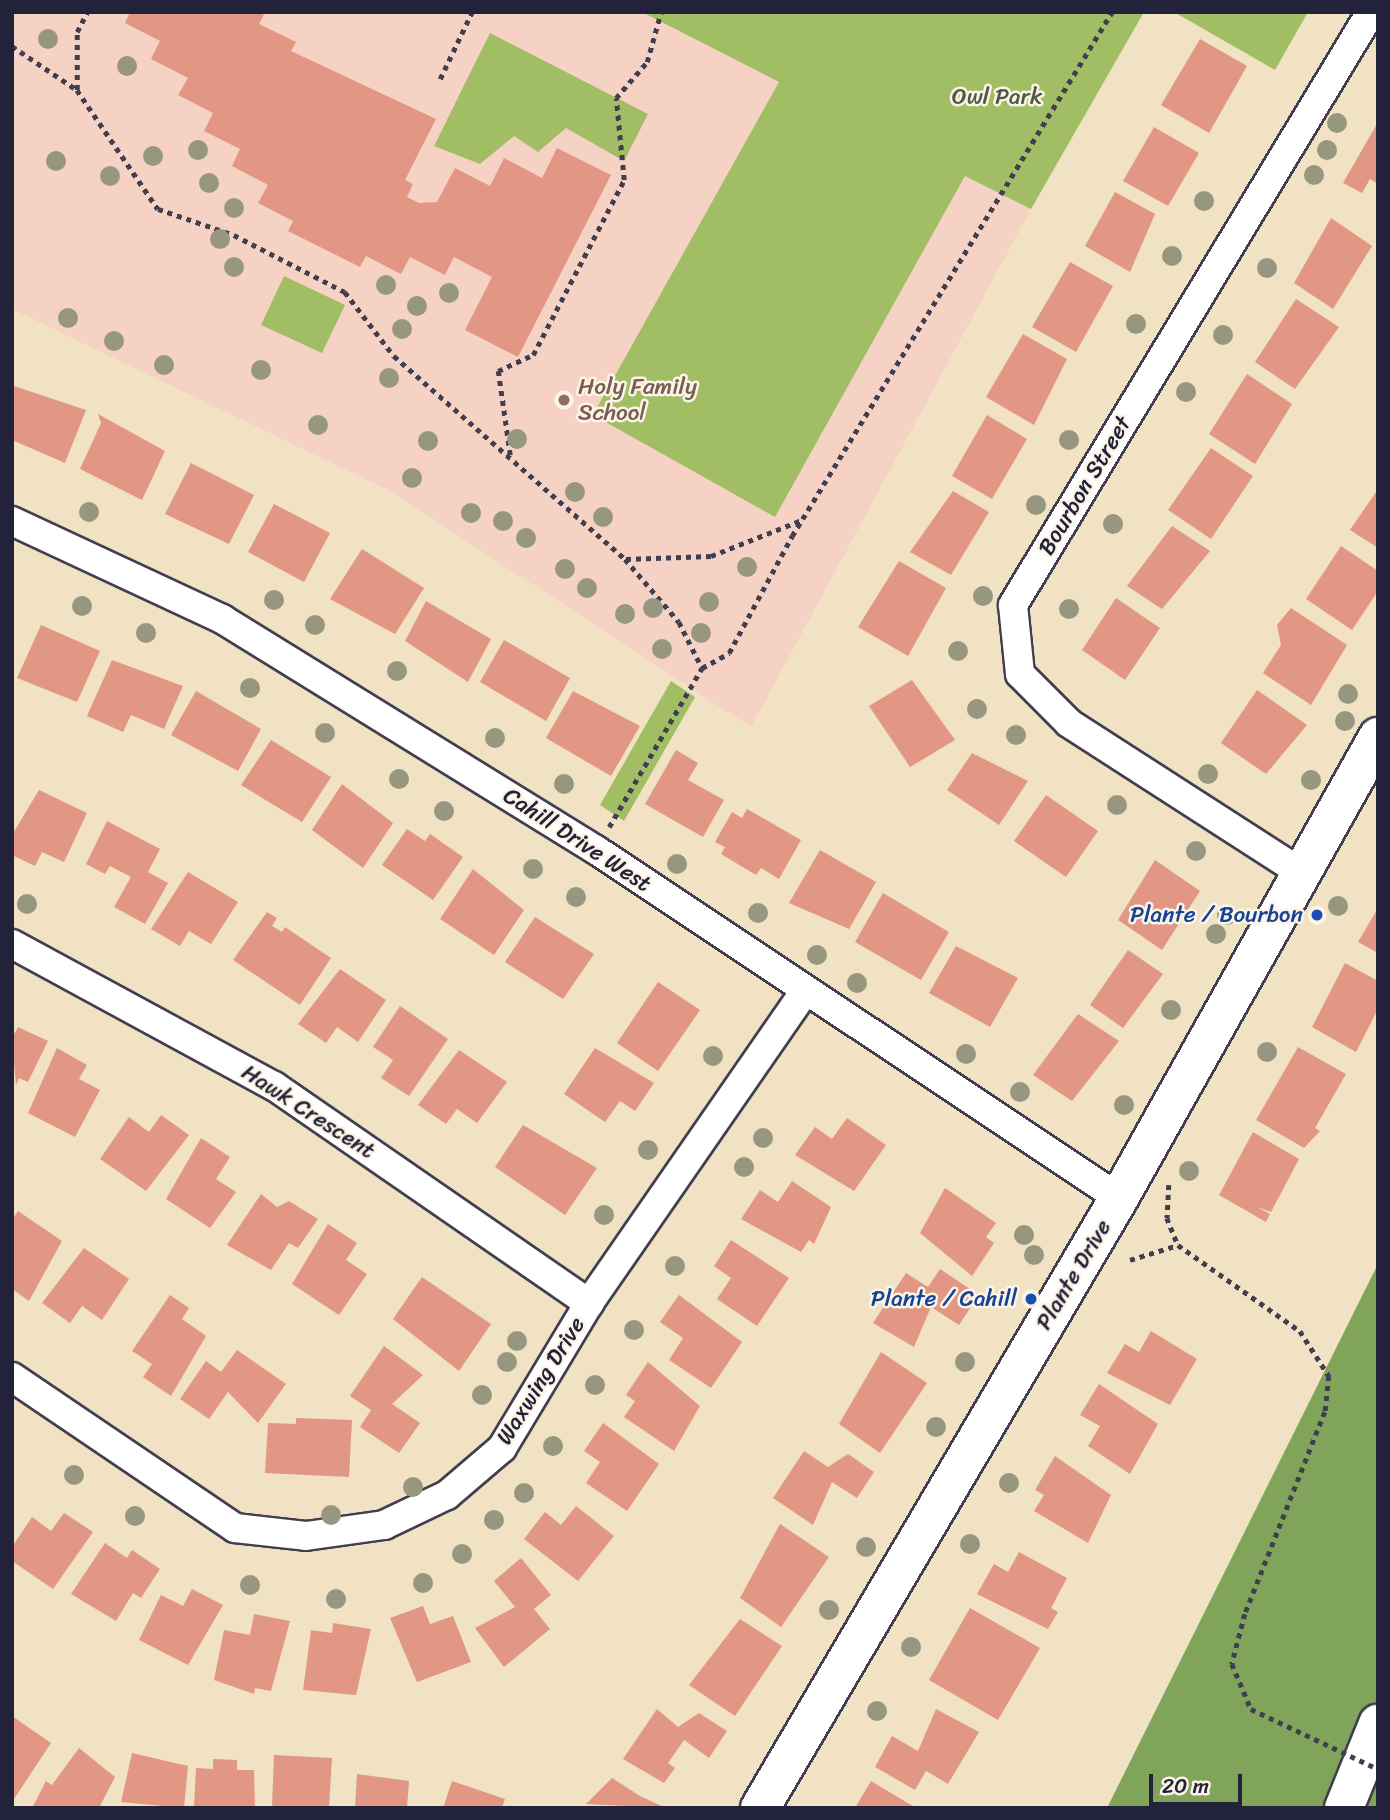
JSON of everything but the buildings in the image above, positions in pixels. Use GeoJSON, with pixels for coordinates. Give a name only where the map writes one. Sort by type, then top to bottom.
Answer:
{"type":"FeatureCollection","features":[{"type":"Feature","properties":{"kind":"main road","name":"Plante Drive"},"geometry":{"type":"LineString","coordinates":[[760,1808],[1119,1198],[1378,737]]}},
{"type":"Feature","properties":{"kind":"main road"},"geometry":{"type":"LineString","coordinates":[[1344,1808],[1378,1724]]}},
{"type":"Feature","properties":{"kind":"street","name":"Bourbon Street"},"geometry":{"type":"LineString","coordinates":[[1300,872],[1069,723],[1020,674],[1013,605],[1374,13]]}},
{"type":"Feature","properties":{"kind":"street","name":"Cahill Drive West"},"geometry":{"type":"LineString","coordinates":[[12,521],[222,618],[596,850],[804,992],[1119,1198]]}},
{"type":"Feature","properties":{"kind":"street","name":"Hawk Crescent"},"geometry":{"type":"LineString","coordinates":[[12,944],[274,1086],[589,1303]]}},
{"type":"Feature","properties":{"kind":"street","name":"Waxwing Drive"},"geometry":{"type":"LineString","coordinates":[[12,1377],[235,1528],[306,1536],[384,1525],[447,1495],[502,1448],[589,1303],[804,992]]}},
{"type":"Feature","properties":{"kind":"path"},"geometry":{"type":"LineString","coordinates":[[77,90],[77,32],[87,12]]}},
{"type":"Feature","properties":{"kind":"path"},"geometry":{"type":"LineString","coordinates":[[440,79],[472,12]]}},
{"type":"Feature","properties":{"kind":"path"},"geometry":{"type":"LineString","coordinates":[[510,455],[498,372],[533,355],[624,180],[616,98],[647,62],[661,12]]}},
{"type":"Feature","properties":{"kind":"path"},"geometry":{"type":"LineString","coordinates":[[596,850],[702,668],[729,653],[802,520],[1112,12]]}},
{"type":"Feature","properties":{"kind":"path"},"geometry":{"type":"LineString","coordinates":[[12,46],[77,90],[158,209],[234,235],[345,292],[394,356],[510,455],[625,559],[679,622],[702,668]]}},
{"type":"Feature","properties":{"kind":"path"},"geometry":{"type":"LineString","coordinates":[[625,559],[711,556],[802,520]]}},
{"type":"Feature","properties":{"kind":"path"},"geometry":{"type":"LineString","coordinates":[[1169,1185],[1167,1218],[1178,1245],[1300,1331],[1322,1357],[1329,1376],[1325,1412],[1245,1614],[1232,1664],[1251,1709],[1378,1769]]}},
{"type":"Feature","properties":{"kind":"path"},"geometry":{"type":"LineString","coordinates":[[1130,1260],[1178,1245]]}},
{"type":"Feature","properties":{"kind":"shaded area","name":"Holy Family School"},"geometry":{"type":"Polygon","coordinates":[[[12,12],[642,12],[1031,209],[751,727],[390,491],[12,309],[12,12]]]}},
{"type":"Feature","properties":{"kind":"green space","name":"Owl Park"},"geometry":{"type":"Polygon","coordinates":[[[642,12],[1144,12],[1031,209],[965,176],[775,517],[593,415],[779,82],[642,12]]]}},
{"type":"Feature","properties":{"kind":"green space"},"geometry":{"type":"Polygon","coordinates":[[[1174,12],[1308,12],[1275,70],[1174,12]]]}},
{"type":"Feature","properties":{"kind":"green space"},"geometry":{"type":"Polygon","coordinates":[[[490,33],[648,114],[624,161],[566,128],[538,152],[514,136],[480,164],[434,146],[490,33]]]}},
{"type":"Feature","properties":{"kind":"green space"},"geometry":{"type":"Polygon","coordinates":[[[284,276],[345,305],[322,353],[261,325],[284,276]]]}},
{"type":"Feature","properties":{"kind":"green space"},"geometry":{"type":"Polygon","coordinates":[[[671,681],[695,697],[624,821],[600,805],[671,681]]]}},
{"type":"Feature","properties":{"kind":"green space"},"geometry":{"type":"Polygon","coordinates":[[[1378,1264],[1378,1808],[1107,1808],[1378,1264]]]}},
{"type":"Feature","properties":{"kind":"place","name":"Holy Family School"},"geometry":{"type":"Point","coordinates":[564,400]}},
{"type":"Feature","properties":{"kind":"place","name":"Plante / Bourbon"},"geometry":{"type":"Point","coordinates":[1317,915]}},
{"type":"Feature","properties":{"kind":"place","name":"Plante / Cahill"},"geometry":{"type":"Point","coordinates":[1031,1299]}}]}
